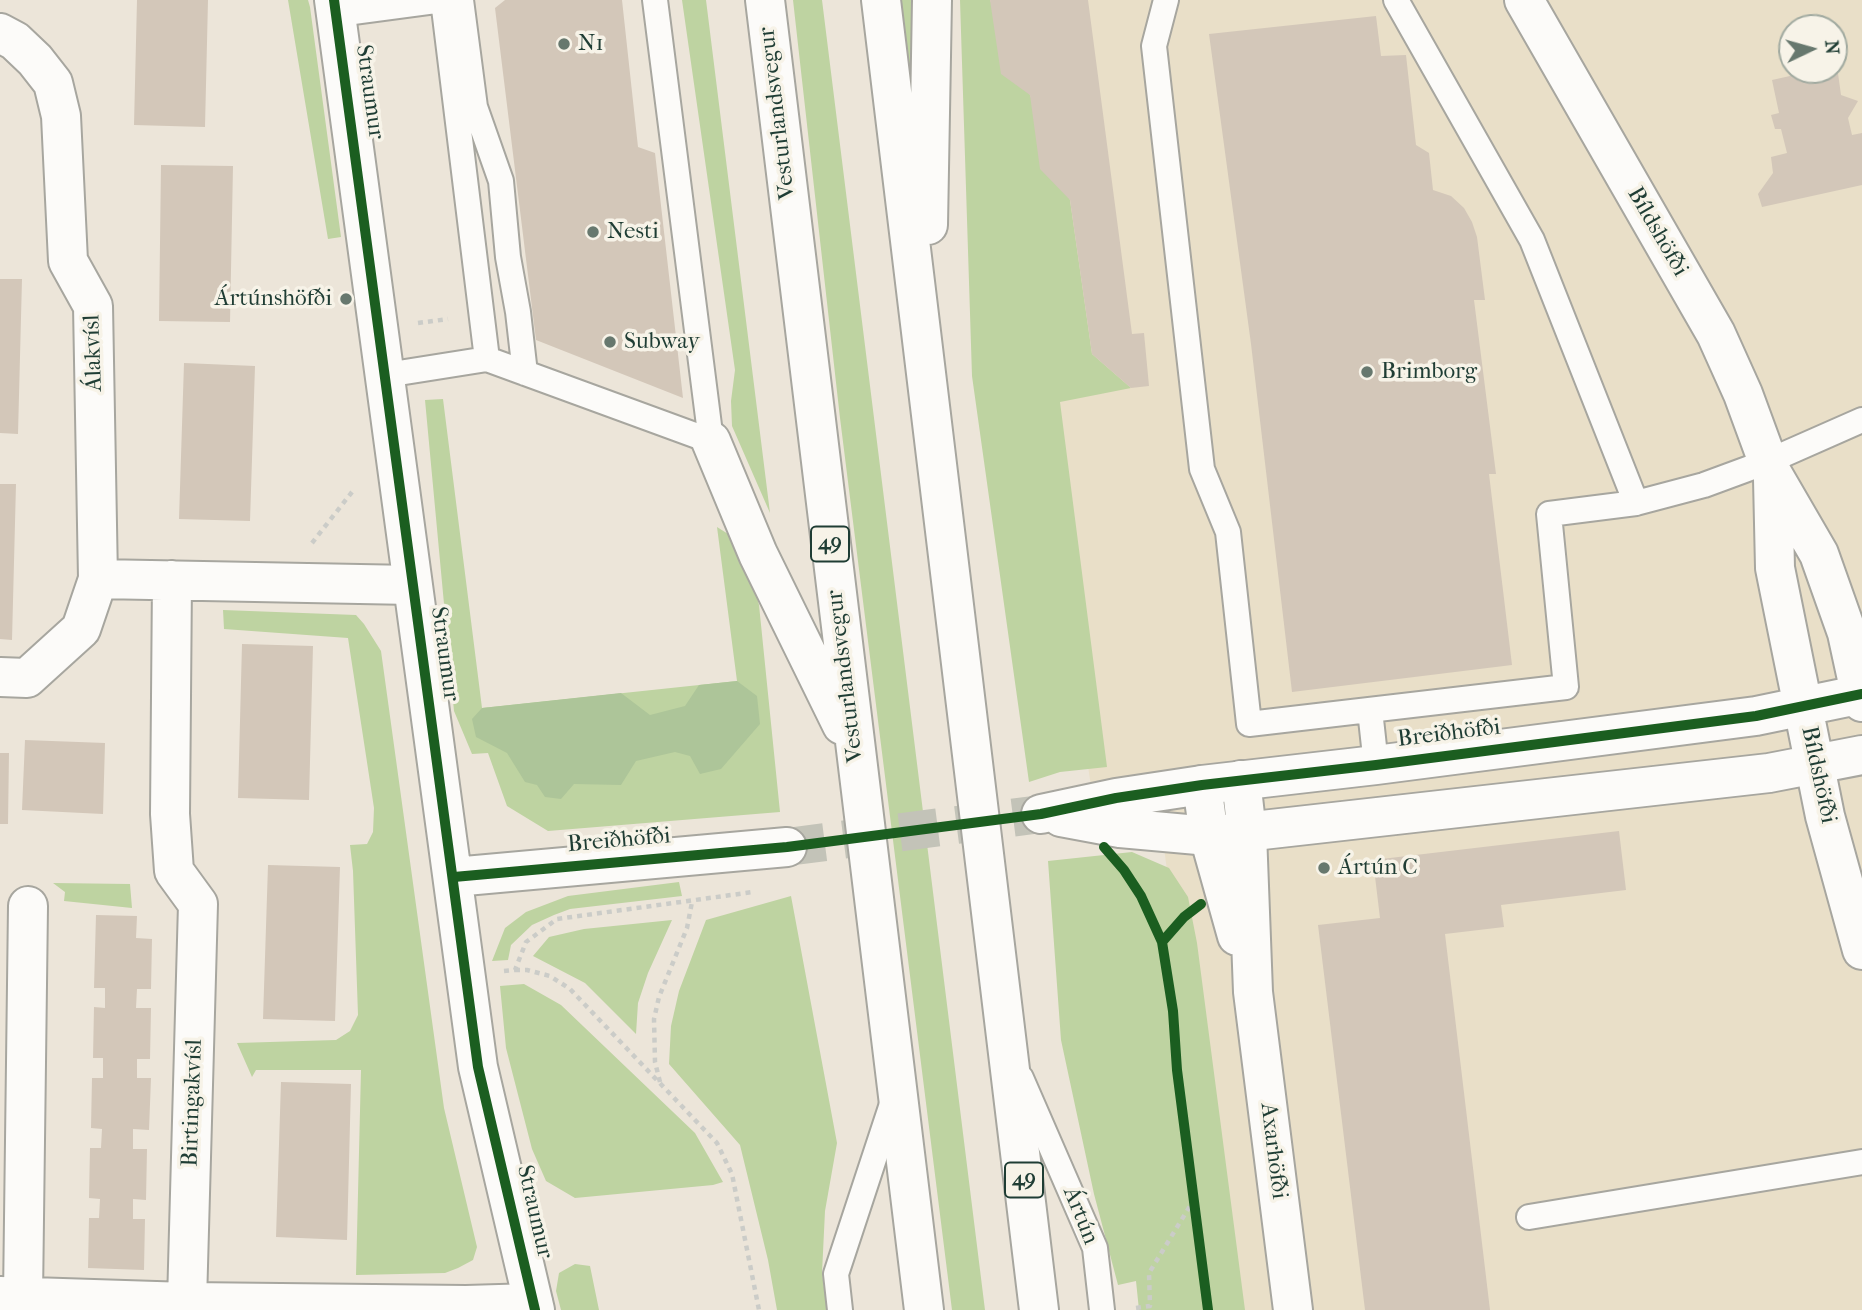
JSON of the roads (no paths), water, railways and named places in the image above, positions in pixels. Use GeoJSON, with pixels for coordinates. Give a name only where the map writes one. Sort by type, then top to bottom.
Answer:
{"type":"FeatureCollection","features":[{"type":"Feature","properties":{"kind":"main road","name":"Vesturlandsvegur"},"geometry":{"type":"LineString","coordinates":[[765,0],[924,1310]]}},
{"type":"Feature","properties":{"kind":"main road","name":"49"},"geometry":{"type":"LineString","coordinates":[[880,0],[1039,1310]]}},
{"type":"Feature","properties":{"kind":"main road"},"geometry":{"type":"LineString","coordinates":[[925,363],[932,0]]}},
{"type":"Feature","properties":{"kind":"main road","name":"Bíldshöfði"},"geometry":{"type":"LineString","coordinates":[[1524,0],[1716,334],[1771,467],[1819,554],[1847,634],[1861,697]]}},
{"type":"Feature","properties":{"kind":"main road","name":"Straumur"},"geometry":{"type":"LineString","coordinates":[[336,7],[478,1066],[534,1306]]}},
{"type":"Feature","properties":{"kind":"main road","name":"Álakvísl"},"geometry":{"type":"LineString","coordinates":[[0,33],[15,41],[53,83],[61,116],[68,261],[93,306],[98,579],[81,629],[27,678],[0,677]]}},
{"type":"Feature","properties":{"kind":"main road"},"geometry":{"type":"LineString","coordinates":[[711,441],[758,554],[855,753]]}},
{"type":"Feature","properties":{"kind":"main road","name":"Bíldshöfði"},"geometry":{"type":"LineString","coordinates":[[1771,467],[1774,568],[1825,816],[1862,950]]}},
{"type":"Feature","properties":{"kind":"main road"},"geometry":{"type":"LineString","coordinates":[[98,579],[412,585]]}},
{"type":"Feature","properties":{"kind":"main road","name":"Birtingakvísl"},"geometry":{"type":"LineString","coordinates":[[172,580],[170,814],[174,871],[198,904],[187,1302]]}},
{"type":"Feature","properties":{"kind":"main road","name":"Breiðhöfði"},"geometry":{"type":"LineString","coordinates":[[1861,697],[1679,726],[1202,785],[1116,798],[1041,814],[1120,828],[1209,836],[1759,774],[1862,755]]}},
{"type":"Feature","properties":{"kind":"main road","name":"Axarhöfði"},"geometry":{"type":"LineString","coordinates":[[1241,780],[1247,832],[1253,992],[1293,1310]]}},
{"type":"Feature","properties":{"kind":"main road","name":"Axarhöfði"},"geometry":{"type":"LineString","coordinates":[[1202,785],[1209,836],[1253,992]]}},
{"type":"Feature","properties":{"kind":"main road","name":"Breiðhöfði"},"geometry":{"type":"LineString","coordinates":[[454,877],[787,847]]}},
{"type":"Feature","properties":{"kind":"main road"},"geometry":{"type":"LineString","coordinates":[[28,906],[12,1296],[187,1302],[534,1306]]}},
{"type":"Feature","properties":{"kind":"lane"},"geometry":{"type":"LineString","coordinates":[[336,7],[443,0],[487,359]]}},
{"type":"Feature","properties":{"kind":"lane"},"geometry":{"type":"LineString","coordinates":[[461,0],[475,107],[501,181],[508,257],[525,373]]}},
{"type":"Feature","properties":{"kind":"lane"},"geometry":{"type":"LineString","coordinates":[[386,374],[487,359],[711,441],[655,0]]}},
{"type":"Feature","properties":{"kind":"lane"},"geometry":{"type":"LineString","coordinates":[[1166,0],[1154,46],[1197,428],[1202,469],[1228,532],[1249,724],[1566,687],[1549,514],[1636,503],[1771,467],[1862,420]]}},
{"type":"Feature","properties":{"kind":"lane"},"geometry":{"type":"LineString","coordinates":[[1396,0],[1532,240],[1636,503]]}},
{"type":"Feature","properties":{"kind":"lane"},"geometry":{"type":"LineString","coordinates":[[1370,710],[1376,765]]}},
{"type":"Feature","properties":{"kind":"lane","name":"Ártún"},"geometry":{"type":"LineString","coordinates":[[1008,1049],[1095,1248],[1102,1310]]}},
{"type":"Feature","properties":{"kind":"lane"},"geometry":{"type":"LineString","coordinates":[[840,1310],[836,1274],[898,1088]]}},
{"type":"Feature","properties":{"kind":"lane"},"geometry":{"type":"LineString","coordinates":[[1529,1217],[1862,1162]]}},
{"type":"Feature","properties":{"kind":"tunnel"},"geometry":{"type":"LineString","coordinates":[[787,847],[1041,814]]}},
{"type":"Feature","properties":{"kind":"place","name":"N1"},"geometry":{"type":"Point","coordinates":[564,44]}},
{"type":"Feature","properties":{"kind":"place","name":"Nesti"},"geometry":{"type":"Point","coordinates":[593,232]}},
{"type":"Feature","properties":{"kind":"place","name":"Ártúnshöfði"},"geometry":{"type":"Point","coordinates":[346,299]}},
{"type":"Feature","properties":{"kind":"place","name":"Subway"},"geometry":{"type":"Point","coordinates":[610,342]}},
{"type":"Feature","properties":{"kind":"place","name":"Brimborg"},"geometry":{"type":"Point","coordinates":[1367,372]}},
{"type":"Feature","properties":{"kind":"place","name":"Ártún C"},"geometry":{"type":"Point","coordinates":[1324,868]}}]}
